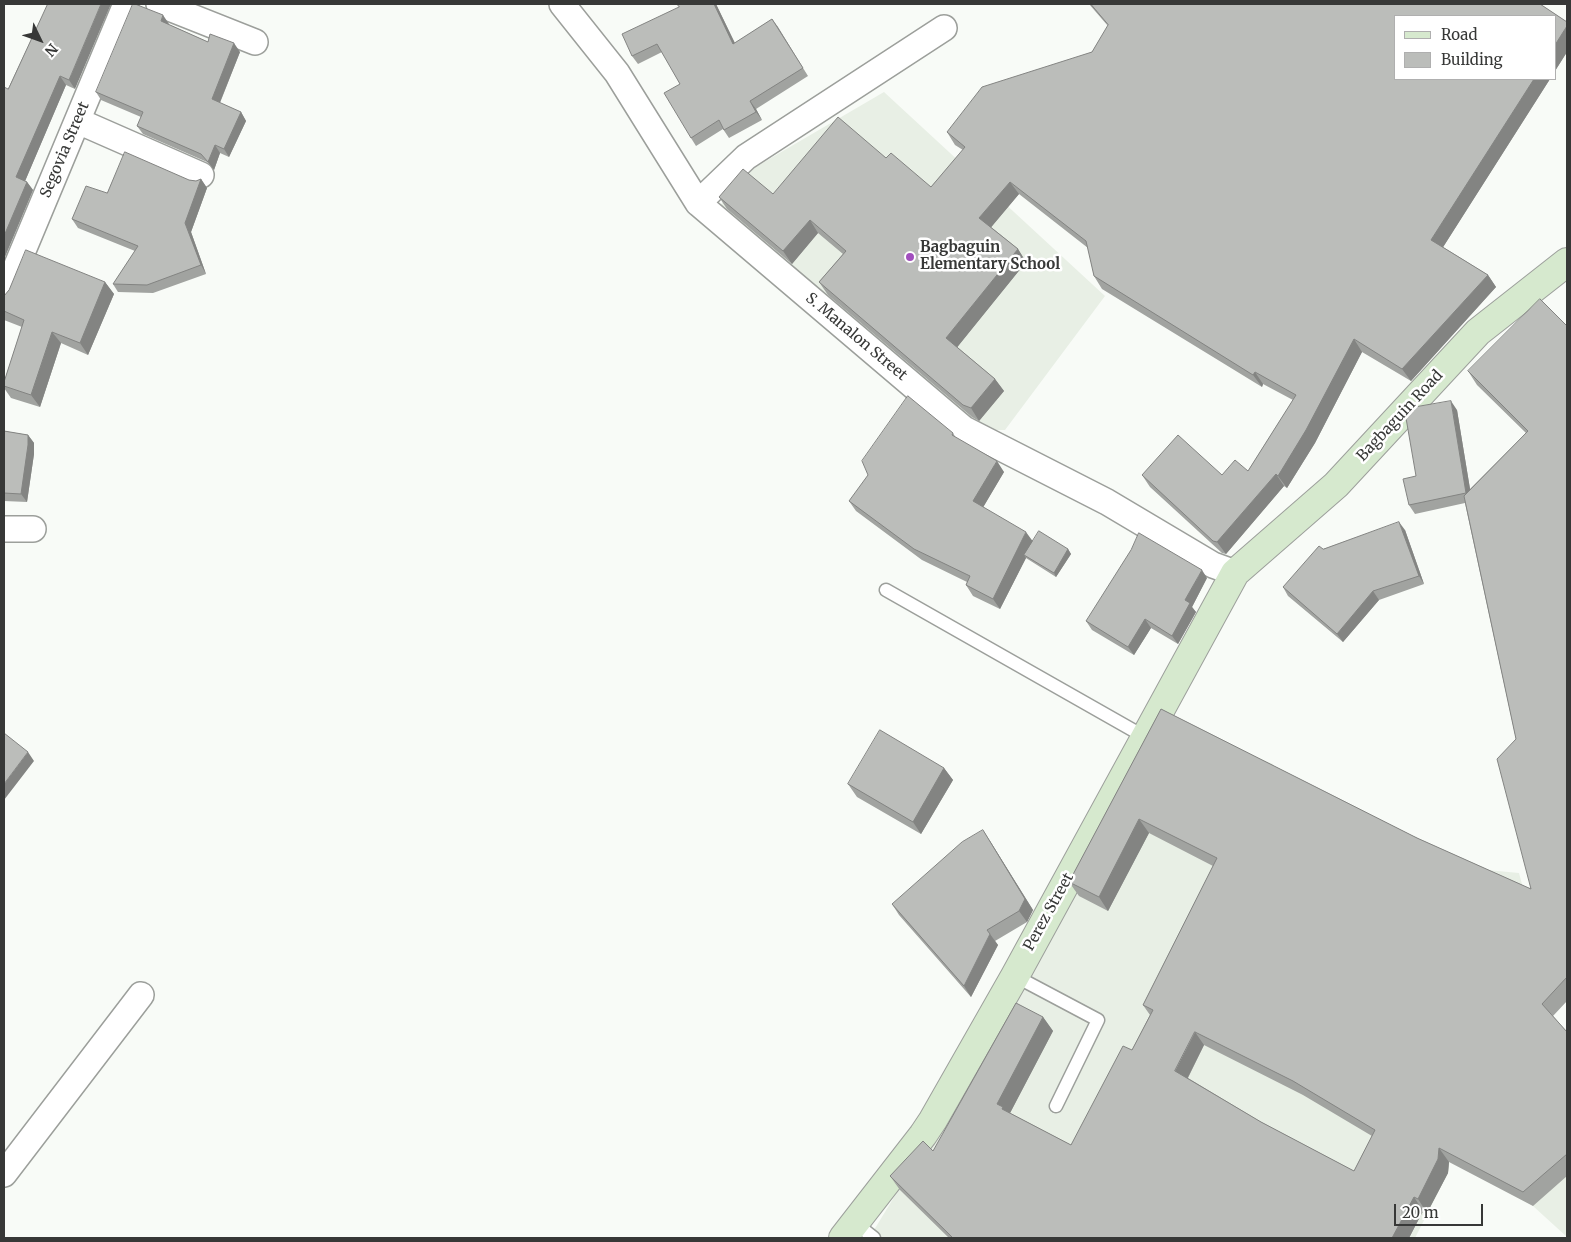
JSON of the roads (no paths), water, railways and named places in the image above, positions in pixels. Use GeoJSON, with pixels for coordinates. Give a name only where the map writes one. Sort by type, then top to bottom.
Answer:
{"type":"FeatureCollection","features":[{"type":"Feature","properties":{"kind":"street","name":"Segovia Street"},"geometry":{"type":"LineString","coordinates":[[4,296],[126,4]]}},
{"type":"Feature","properties":{"kind":"street"},"geometry":{"type":"LineString","coordinates":[[159,4],[255,42]]}},
{"type":"Feature","properties":{"kind":"street","name":"S. Manalon Street"},"geometry":{"type":"LineString","coordinates":[[562,4],[617,73],[698,203],[964,429],[1107,502],[1213,565],[1235,573]]}},
{"type":"Feature","properties":{"kind":"street"},"geometry":{"type":"LineString","coordinates":[[698,203],[746,157],[944,28]]}},
{"type":"Feature","properties":{"kind":"street"},"geometry":{"type":"LineString","coordinates":[[78,121],[201,175]]}},
{"type":"Feature","properties":{"kind":"street","name":"Bagbaguin Road"},"geometry":{"type":"LineString","coordinates":[[1235,573],[1336,484],[1478,332],[1567,262]]}},
{"type":"Feature","properties":{"kind":"street"},"geometry":{"type":"LineString","coordinates":[[4,529],[33,529]]}},
{"type":"Feature","properties":{"kind":"street","name":"Perez Street"},"geometry":{"type":"LineString","coordinates":[[858,1233],[933,1120],[1015,976],[1235,573]]}},
{"type":"Feature","properties":{"kind":"street"},"geometry":{"type":"LineString","coordinates":[[4,1174],[142,995]]}},
{"type":"Feature","properties":{"kind":"lane"},"geometry":{"type":"LineString","coordinates":[[886,590],[1145,737]]}},
{"type":"Feature","properties":{"kind":"lane"},"geometry":{"type":"LineString","coordinates":[[1015,976],[1098,1020],[1056,1106]]}},
{"type":"Feature","properties":{"kind":"place","name":"Bagbaguin Elementary School"},"geometry":{"type":"Point","coordinates":[910,257]}}]}
